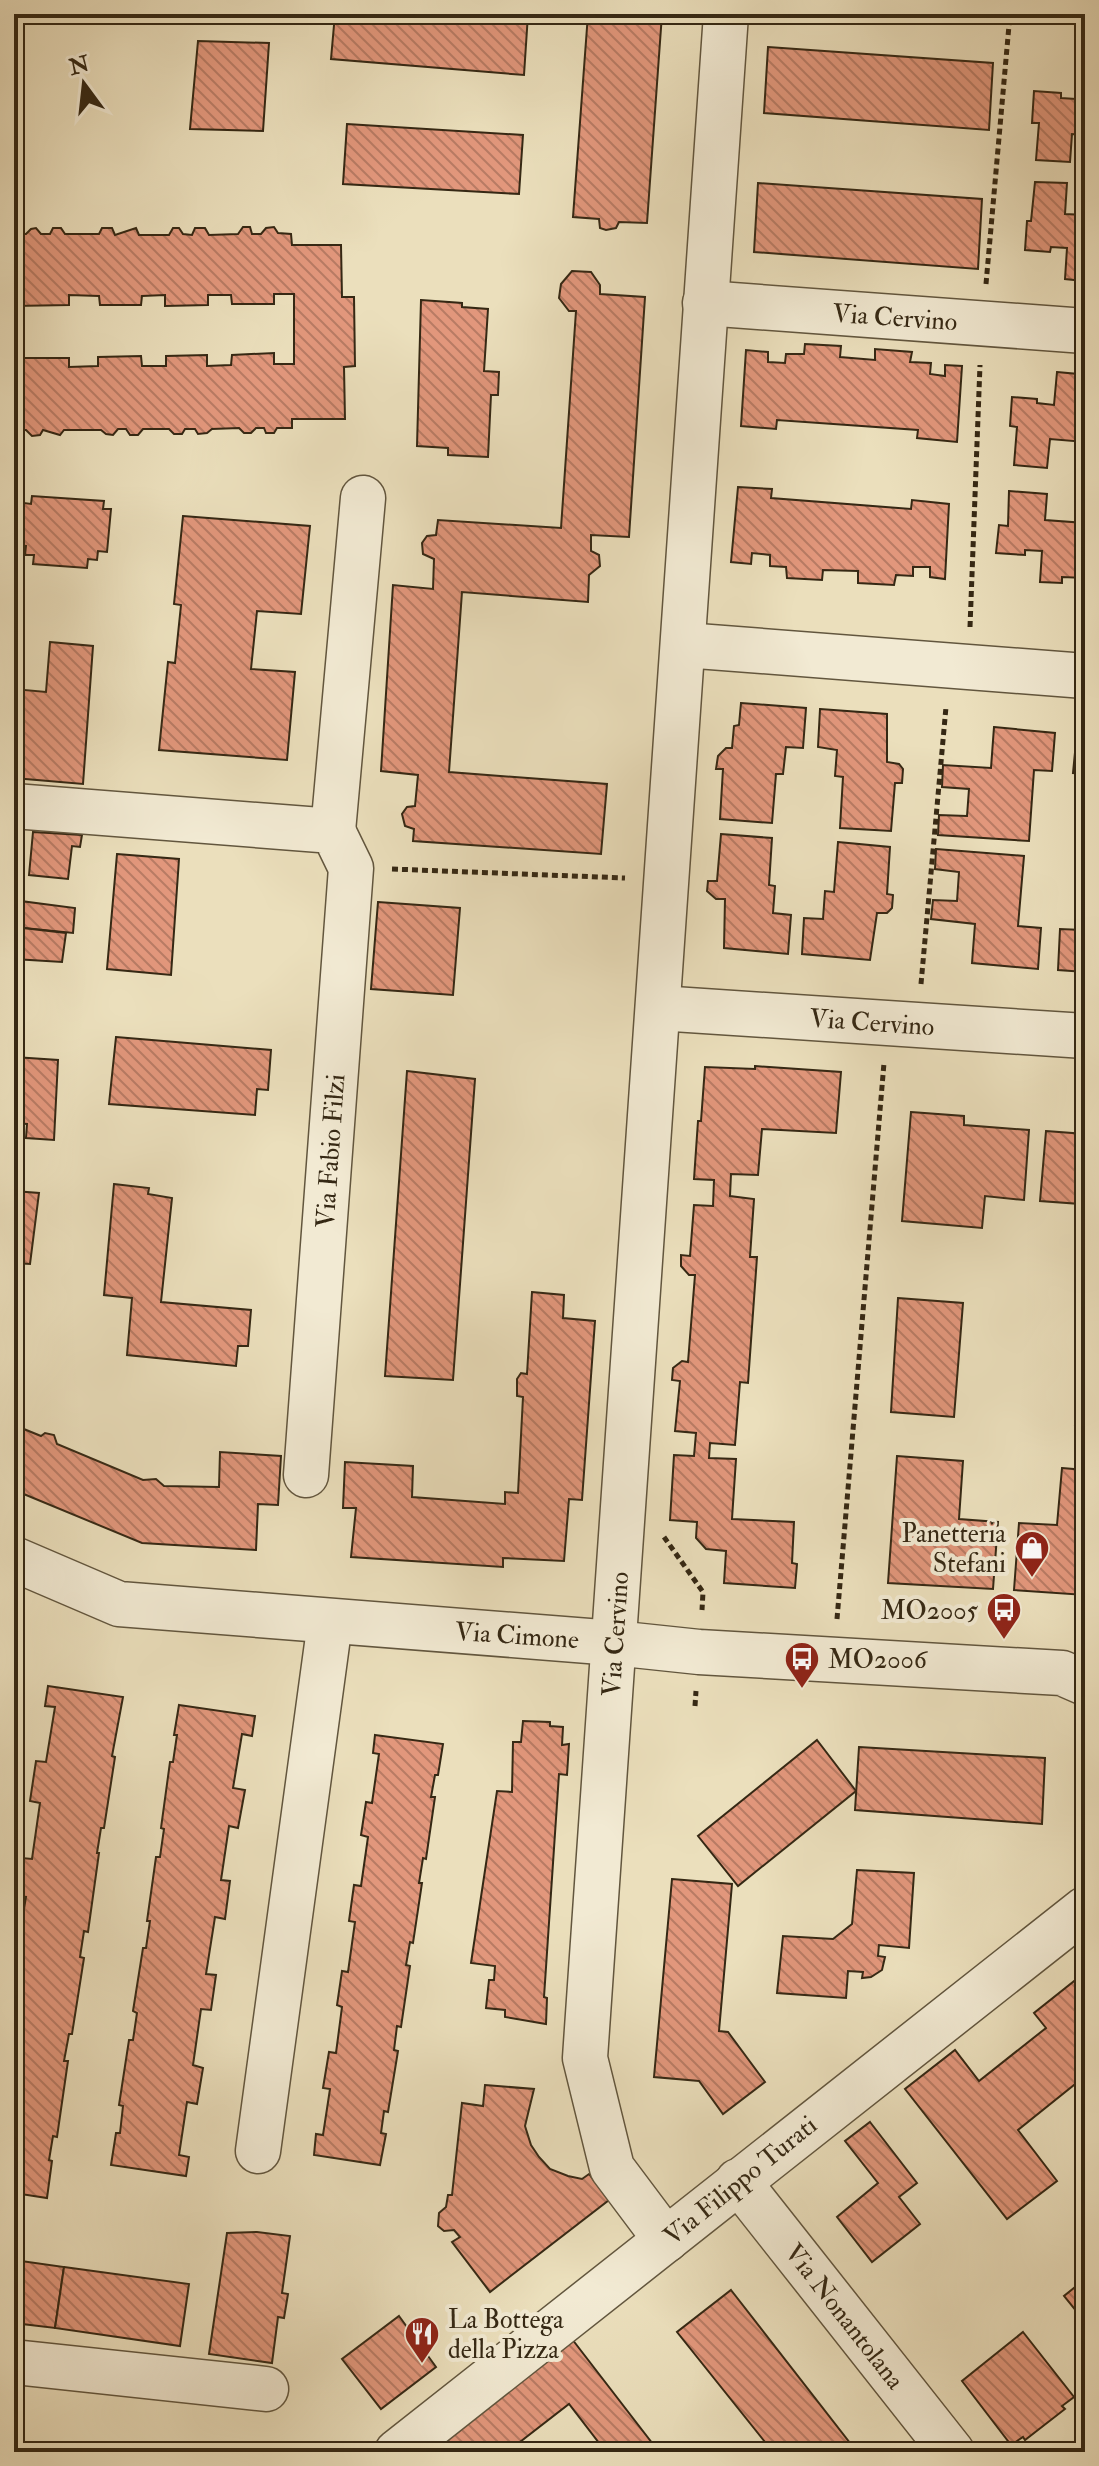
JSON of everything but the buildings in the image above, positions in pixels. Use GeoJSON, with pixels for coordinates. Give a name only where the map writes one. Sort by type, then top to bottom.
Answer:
{"type":"FeatureCollection","features":[{"type":"Feature","properties":{"kind":"street","name":"Via Cervino"},"geometry":{"type":"LineString","coordinates":[[666,2240],[612,2168],[585,2058],[726,14]]}},
{"type":"Feature","properties":{"kind":"street","name":"Via Cervino"},"geometry":{"type":"LineString","coordinates":[[705,303],[1085,331]]}},
{"type":"Feature","properties":{"kind":"street","name":"Via Fabio Filzi"},"geometry":{"type":"LineString","coordinates":[[306,1475],[363,498]]}},
{"type":"Feature","properties":{"kind":"street"},"geometry":{"type":"LineString","coordinates":[[684,645],[1085,676]]}},
{"type":"Feature","properties":{"kind":"street"},"geometry":{"type":"LineString","coordinates":[[14,806],[342,850]]}},
{"type":"Feature","properties":{"kind":"street","name":"Via Cervino"},"geometry":{"type":"LineString","coordinates":[[658,1008],[1085,1036]]}},
{"type":"Feature","properties":{"kind":"street","name":"Via Cimone"},"geometry":{"type":"LineString","coordinates":[[14,1559],[119,1604],[699,1652],[1062,1673],[1085,1683]]}},
{"type":"Feature","properties":{"kind":"street"},"geometry":{"type":"LineString","coordinates":[[258,2151],[330,1622]]}},
{"type":"Feature","properties":{"kind":"street","name":"Via Filippo Turati"},"geometry":{"type":"LineString","coordinates":[[397,2452],[1085,1909]]}},
{"type":"Feature","properties":{"kind":"street","name":"Via Nonantolana"},"geometry":{"type":"LineString","coordinates":[[738,2181],[952,2452]]}},
{"type":"Feature","properties":{"kind":"street"},"geometry":{"type":"LineString","coordinates":[[14,2362],[266,2389]]}},
{"type":"Feature","properties":{"kind":"path"},"geometry":{"type":"LineString","coordinates":[[833,1660],[903,1024],[950,666],[970,637],[982,323],[1010,14]]}},
{"type":"Feature","properties":{"kind":"path"},"geometry":{"type":"LineString","coordinates":[[342,850],[667,879]]}},
{"type":"Feature","properties":{"kind":"place","name":"Panetteria Stefani"},"geometry":{"type":"Point","coordinates":[1032,1579]}},
{"type":"Feature","properties":{"kind":"place","name":"MO2005"},"geometry":{"type":"Point","coordinates":[1004,1641]}},
{"type":"Feature","properties":{"kind":"place","name":"MO2006"},"geometry":{"type":"Point","coordinates":[802,1690]}},
{"type":"Feature","properties":{"kind":"place","name":"La Bottega della Pizza"},"geometry":{"type":"Point","coordinates":[422,2365]}}]}
